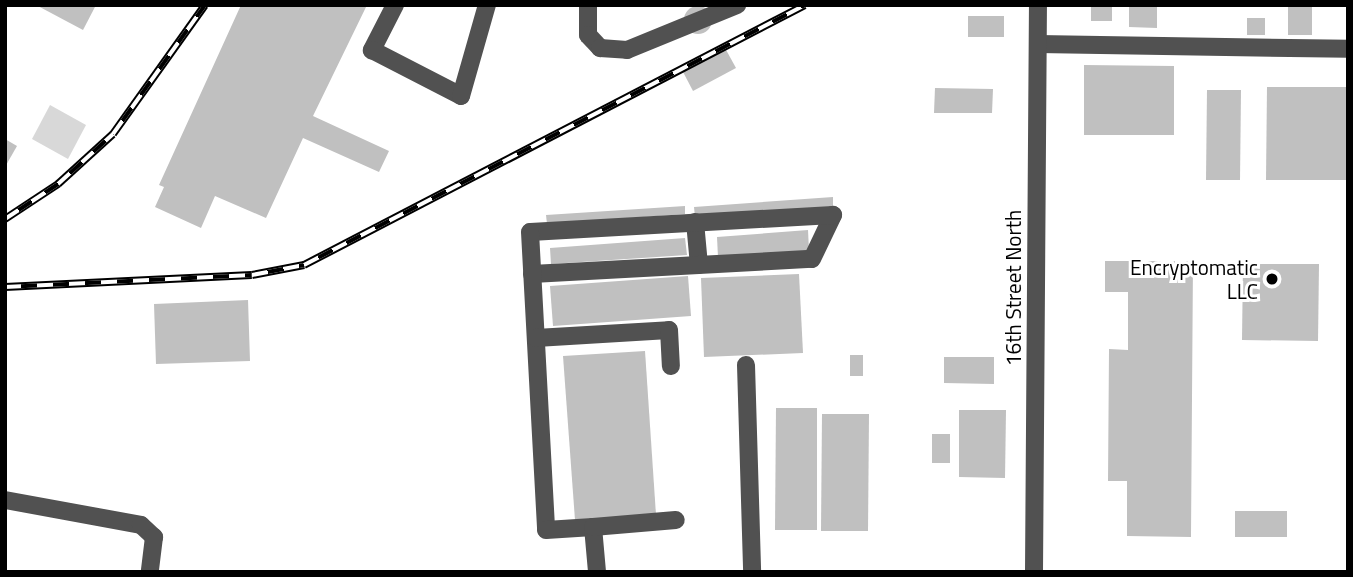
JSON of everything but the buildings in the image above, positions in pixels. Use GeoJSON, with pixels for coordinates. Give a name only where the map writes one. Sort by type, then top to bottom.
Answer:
{"type":"FeatureCollection","features":[{"type":"Feature","properties":{"kind":"street"},"geometry":{"type":"LineString","coordinates":[[395,5],[372,50],[461,96],[487,5]]}},
{"type":"Feature","properties":{"kind":"street"},"geometry":{"type":"LineString","coordinates":[[588,5],[588,35],[600,48],[627,50],[737,5]]}},
{"type":"Feature","properties":{"kind":"street","name":"16th Street North"},"geometry":{"type":"LineString","coordinates":[[1034,572],[1038,5]]}},
{"type":"Feature","properties":{"kind":"street"},"geometry":{"type":"LineString","coordinates":[[1038,44],[1348,49]]}},
{"type":"Feature","properties":{"kind":"street"},"geometry":{"type":"LineString","coordinates":[[532,274],[812,259],[833,215],[530,232],[532,274],[536,338],[546,530],[676,520]]}},
{"type":"Feature","properties":{"kind":"street"},"geometry":{"type":"LineString","coordinates":[[695,222],[699,265]]}},
{"type":"Feature","properties":{"kind":"street"},"geometry":{"type":"LineString","coordinates":[[536,338],[669,330],[671,366]]}},
{"type":"Feature","properties":{"kind":"street"},"geometry":{"type":"LineString","coordinates":[[746,365],[752,572]]}},
{"type":"Feature","properties":{"kind":"street"},"geometry":{"type":"LineString","coordinates":[[5,500],[141,525],[154,537],[150,572]]}},
{"type":"Feature","properties":{"kind":"street"},"geometry":{"type":"LineString","coordinates":[[593,527],[597,572]]}},
{"type":"Feature","properties":{"kind":"shaded area"},"geometry":{"type":"Polygon","coordinates":[[[50,105],[86,125],[68,159],[32,139],[50,105]]]}},
{"type":"Feature","properties":{"kind":"railway"},"geometry":{"type":"LineString","coordinates":[[5,219],[58,184],[113,134],[205,5]]}},
{"type":"Feature","properties":{"kind":"railway"},"geometry":{"type":"LineString","coordinates":[[5,287],[252,275],[304,265],[805,5]]}},
{"type":"Feature","properties":{"kind":"place","name":"Encryptomatic LLC"},"geometry":{"type":"Point","coordinates":[1272,279]}}]}
